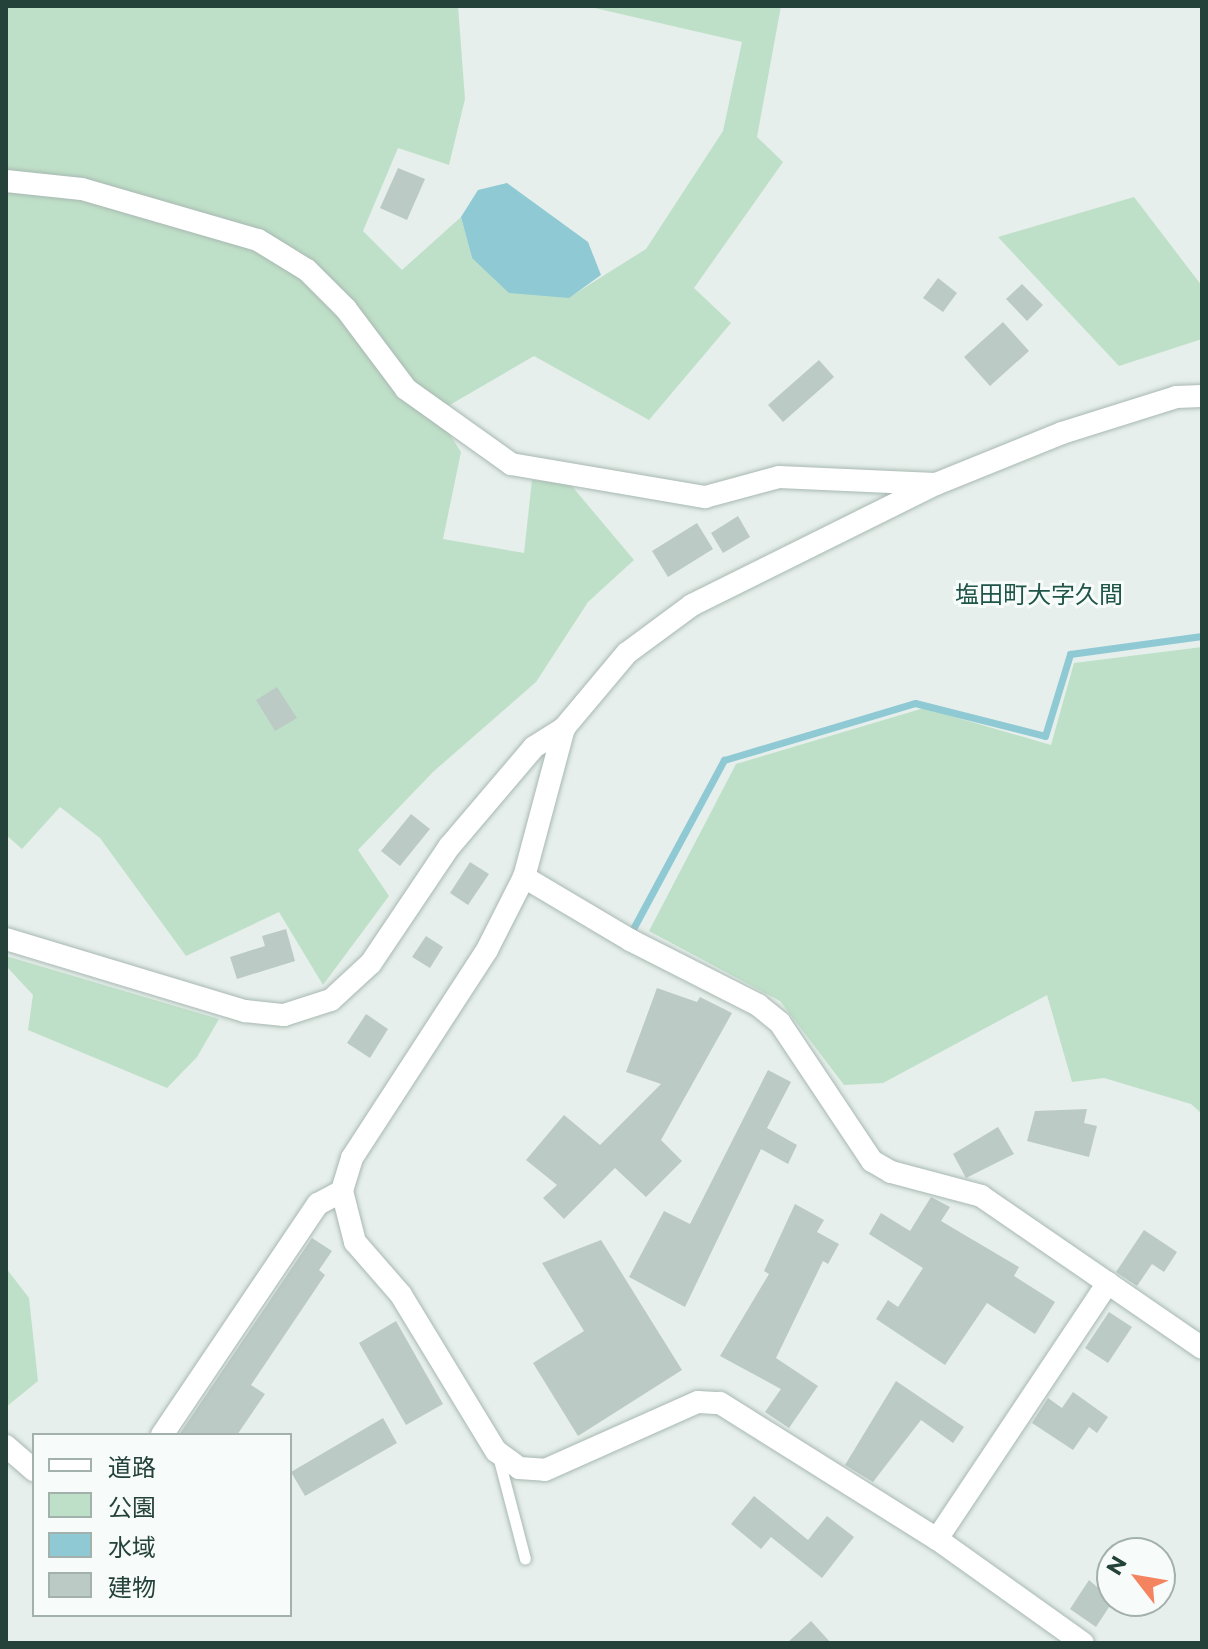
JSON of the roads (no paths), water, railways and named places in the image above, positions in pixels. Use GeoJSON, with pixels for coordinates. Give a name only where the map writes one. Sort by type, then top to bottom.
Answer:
{"type":"FeatureCollection","features":[{"type":"Feature","properties":{"kind":"street"},"geometry":{"type":"LineString","coordinates":[[6,181],[82,189],[258,240],[307,270],[346,309],[406,389],[511,464],[705,497],[779,477],[936,484]]}},
{"type":"Feature","properties":{"kind":"street"},"geometry":{"type":"LineString","coordinates":[[6,939],[245,1011],[284,1015],[331,1000],[371,963],[449,847],[534,747],[564,728],[627,653],[692,605],[936,484],[1062,433],[1176,397],[1202,396]]}},
{"type":"Feature","properties":{"kind":"street"},"geometry":{"type":"LineString","coordinates":[[564,728],[524,877],[487,950],[352,1158],[342,1191],[355,1242],[401,1295],[496,1451],[519,1468],[545,1470],[698,1402],[720,1403],[937,1539],[1083,1643]]}},
{"type":"Feature","properties":{"kind":"street"},"geometry":{"type":"LineString","coordinates":[[524,877],[630,940],[758,1005],[780,1023],[872,1161],[891,1172],[981,1196],[1202,1348]]}},
{"type":"Feature","properties":{"kind":"street"},"geometry":{"type":"LineString","coordinates":[[163,1433],[318,1204],[342,1191]]}},
{"type":"Feature","properties":{"kind":"street"},"geometry":{"type":"LineString","coordinates":[[937,1539],[1108,1283]]}},
{"type":"Feature","properties":{"kind":"street"},"geometry":{"type":"LineString","coordinates":[[6,1446],[32,1468]]}},
{"type":"Feature","properties":{"kind":"lane"},"geometry":{"type":"LineString","coordinates":[[496,1451],[525,1559]]}},
{"type":"Feature","properties":{"kind":"water"},"geometry":{"type":"Polygon","coordinates":[[[507,183],[588,242],[601,275],[569,298],[509,293],[472,258],[461,217],[478,190],[507,183]]]}},
{"type":"Feature","properties":{"kind":"waterway"},"geometry":{"type":"LineString","coordinates":[[634,927],[724,760],[915,703],[1045,736],[1070,654],[1202,636]]}},
{"type":"Feature","properties":{"kind":"district","name":"塩田町大字久間"},"geometry":{"type":"Point","coordinates":[1039,595]}}]}
